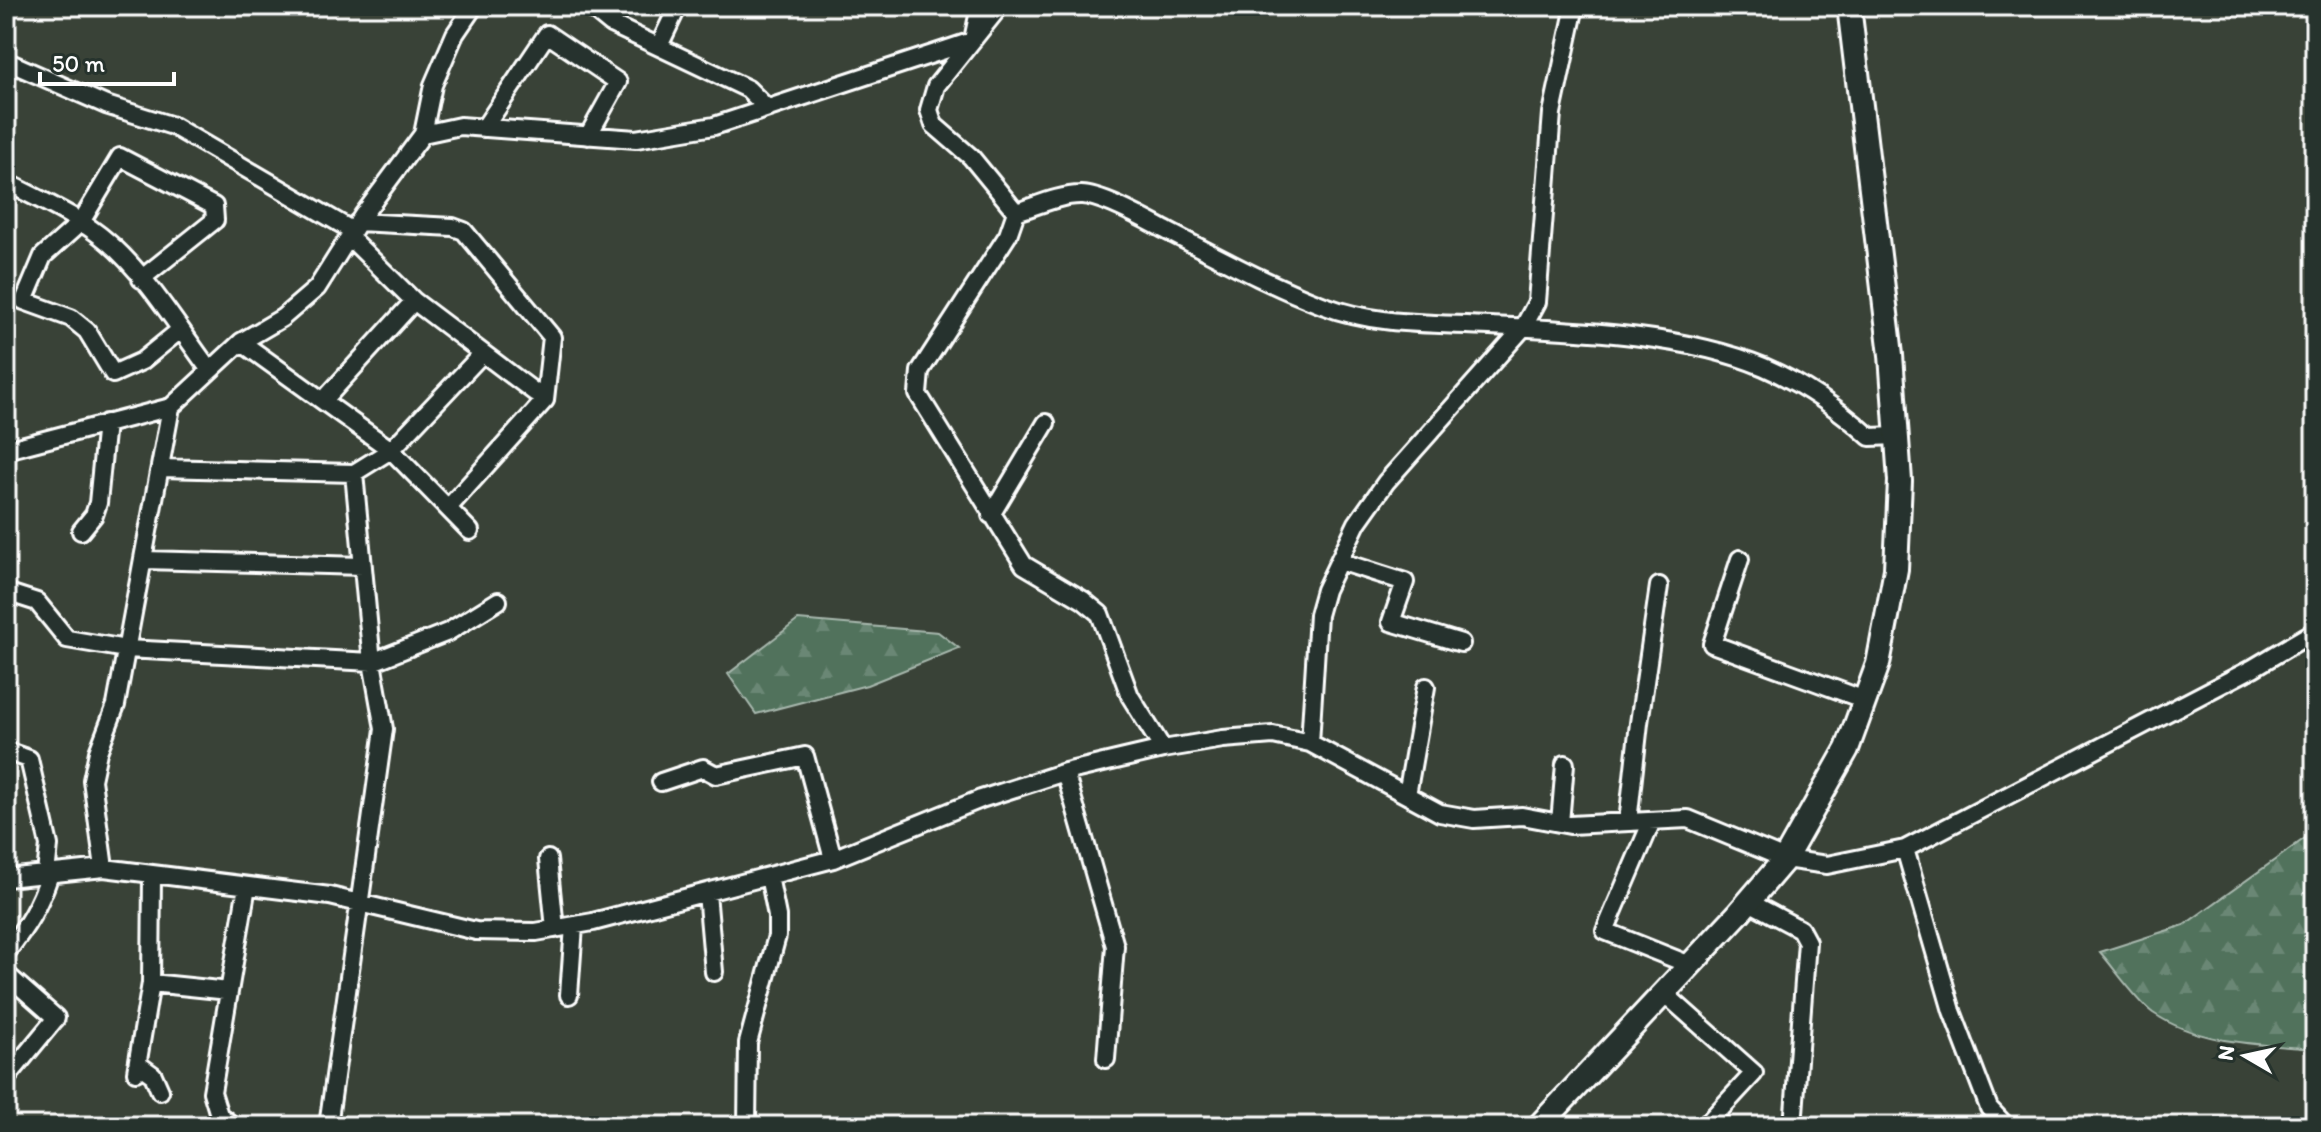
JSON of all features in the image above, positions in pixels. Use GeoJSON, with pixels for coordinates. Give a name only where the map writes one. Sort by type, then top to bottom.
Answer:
{"type":"FeatureCollection","features":[{"type":"Feature","properties":{"kind":"street"},"geometry":{"type":"LineString","coordinates":[[6,450],[171,407],[241,342],[282,318],[317,288],[354,230],[423,134],[433,85],[455,34],[474,6]]}},
{"type":"Feature","properties":{"kind":"street"},"geometry":{"type":"LineString","coordinates":[[589,6],[611,24],[748,89],[766,107]]}},
{"type":"Feature","properties":{"kind":"street"},"geometry":{"type":"LineString","coordinates":[[659,46],[678,6]]}},
{"type":"Feature","properties":{"kind":"street"},"geometry":{"type":"LineString","coordinates":[[972,41],[980,6]]}},
{"type":"Feature","properties":{"kind":"street"},"geometry":{"type":"LineString","coordinates":[[1000,6],[936,86],[929,110],[934,125],[971,157],[1016,212]]}},
{"type":"Feature","properties":{"kind":"street"},"geometry":{"type":"LineString","coordinates":[[1310,743],[1318,615],[1325,590],[1357,523],[1386,482],[1523,328],[1537,302],[1552,113],[1575,6]]}},
{"type":"Feature","properties":{"kind":"street"},"geometry":{"type":"LineString","coordinates":[[1539,1126],[1749,902],[1785,859],[1847,749],[1878,664],[1896,569],[1900,481],[1891,355],[1849,6]]}},
{"type":"Feature","properties":{"kind":"street"},"geometry":{"type":"LineString","coordinates":[[484,128],[547,34],[618,82],[588,136]]}},
{"type":"Feature","properties":{"kind":"street"},"geometry":{"type":"LineString","coordinates":[[423,134],[460,126],[636,139],[714,126],[972,41]]}},
{"type":"Feature","properties":{"kind":"street"},"geometry":{"type":"LineString","coordinates":[[6,61],[106,105],[173,126],[354,230],[414,301],[545,400]]}},
{"type":"Feature","properties":{"kind":"street"},"geometry":{"type":"LineString","coordinates":[[141,279],[215,220],[214,206],[120,157],[81,222],[43,256],[24,301],[71,318],[87,331],[113,374],[142,361],[180,330]]}},
{"type":"Feature","properties":{"kind":"street"},"geometry":{"type":"LineString","coordinates":[[6,182],[81,222],[110,243],[209,369]]}},
{"type":"Feature","properties":{"kind":"street"},"geometry":{"type":"LineString","coordinates":[[1016,212],[1079,194],[1093,196],[1266,282],[1326,307],[1402,323],[1632,337],[1724,353],[1765,368],[1838,408],[1870,437],[1897,436]]}},
{"type":"Feature","properties":{"kind":"street"},"geometry":{"type":"LineString","coordinates":[[1016,212],[1008,235],[920,371],[918,394],[1024,565],[1083,600],[1100,614],[1130,696],[1163,749]]}},
{"type":"Feature","properties":{"kind":"street"},"geometry":{"type":"LineString","coordinates":[[354,230],[453,227],[464,231],[552,337],[545,400],[448,508]]}},
{"type":"Feature","properties":{"kind":"street"},"geometry":{"type":"LineString","coordinates":[[323,401],[414,301]]}},
{"type":"Feature","properties":{"kind":"street"},"geometry":{"type":"LineString","coordinates":[[241,342],[391,450],[470,531]]}},
{"type":"Feature","properties":{"kind":"street"},"geometry":{"type":"LineString","coordinates":[[161,468],[354,473],[391,450],[483,353]]}},
{"type":"Feature","properties":{"kind":"street"},"geometry":{"type":"LineString","coordinates":[[104,868],[92,780],[98,752],[116,705],[171,407]]}},
{"type":"Feature","properties":{"kind":"street"},"geometry":{"type":"LineString","coordinates":[[81,531],[94,515],[98,503],[106,423]]}},
{"type":"Feature","properties":{"kind":"street"},"geometry":{"type":"LineString","coordinates":[[991,515],[1046,423]]}},
{"type":"Feature","properties":{"kind":"street"},"geometry":{"type":"LineString","coordinates":[[328,1126],[384,729],[372,662],[354,473]]}},
{"type":"Feature","properties":{"kind":"street"},"geometry":{"type":"LineString","coordinates":[[1740,559],[1712,644],[1865,700]]}},
{"type":"Feature","properties":{"kind":"street"},"geometry":{"type":"LineString","coordinates":[[144,560],[363,566]]}},
{"type":"Feature","properties":{"kind":"street"},"geometry":{"type":"LineString","coordinates":[[1339,561],[1405,582],[1391,622],[1461,643]]}},
{"type":"Feature","properties":{"kind":"street"},"geometry":{"type":"LineString","coordinates":[[1628,822],[1659,586]]}},
{"type":"Feature","properties":{"kind":"street"},"geometry":{"type":"LineString","coordinates":[[6,592],[37,602],[67,639],[126,649],[372,662],[448,632],[498,601]]}},
{"type":"Feature","properties":{"kind":"street"},"geometry":{"type":"LineString","coordinates":[[6,878],[104,868],[330,896],[476,931],[536,932],[574,926],[833,859],[981,799],[1065,772],[1163,749],[1273,735],[1310,743],[1440,813],[1474,819],[1522,816],[1560,823],[1688,819],[1785,859],[1827,865],[1905,849],[2253,668],[2315,631]]}},
{"type":"Feature","properties":{"kind":"street"},"geometry":{"type":"LineString","coordinates":[[1407,795],[1426,687]]}},
{"type":"Feature","properties":{"kind":"street"},"geometry":{"type":"LineString","coordinates":[[6,751],[29,759],[49,845],[48,874],[41,901],[30,923],[6,953]]}},
{"type":"Feature","properties":{"kind":"street"},"geometry":{"type":"LineString","coordinates":[[661,782],[703,768],[716,775],[805,756],[833,859]]}},
{"type":"Feature","properties":{"kind":"street"},"geometry":{"type":"LineString","coordinates":[[1560,823],[1565,764]]}},
{"type":"Feature","properties":{"kind":"street"},"geometry":{"type":"LineString","coordinates":[[1065,772],[1115,946],[1106,1059]]}},
{"type":"Feature","properties":{"kind":"street"},"geometry":{"type":"LineString","coordinates":[[1652,821],[1605,931],[1690,965]]}},
{"type":"Feature","properties":{"kind":"street"},"geometry":{"type":"LineString","coordinates":[[1905,849],[1952,1011],[1989,1108],[2006,1126]]}},
{"type":"Feature","properties":{"kind":"street"},"geometry":{"type":"LineString","coordinates":[[548,859],[555,929]]}},
{"type":"Feature","properties":{"kind":"street"},"geometry":{"type":"LineString","coordinates":[[152,876],[151,983],[137,1068],[153,1075],[160,1091]]}},
{"type":"Feature","properties":{"kind":"street"},"geometry":{"type":"LineString","coordinates":[[747,1126],[748,1043],[777,936],[777,916],[769,876]]}},
{"type":"Feature","properties":{"kind":"street"},"geometry":{"type":"LineString","coordinates":[[233,1126],[219,1115],[212,1092],[247,886]]}},
{"type":"Feature","properties":{"kind":"street"},"geometry":{"type":"LineString","coordinates":[[707,893],[714,972]]}},
{"type":"Feature","properties":{"kind":"street"},"geometry":{"type":"LineString","coordinates":[[1749,902],[1800,929],[1807,942],[1793,1126]]}},
{"type":"Feature","properties":{"kind":"street"},"geometry":{"type":"LineString","coordinates":[[569,995],[574,926]]}},
{"type":"Feature","properties":{"kind":"street"},"geometry":{"type":"LineString","coordinates":[[6,974],[56,1018],[9,1075],[6,1074]]}},
{"type":"Feature","properties":{"kind":"street"},"geometry":{"type":"LineString","coordinates":[[151,983],[229,991]]}},
{"type":"Feature","properties":{"kind":"street"},"geometry":{"type":"LineString","coordinates":[[1664,993],[1754,1073],[1705,1126]]}},
{"type":"Feature","properties":{"kind":"green space"},"geometry":{"type":"Polygon","coordinates":[[[798,620],[938,632],[959,648],[867,685],[756,714],[728,674],[798,620]]]}},
{"type":"Feature","properties":{"kind":"green space"},"geometry":{"type":"Polygon","coordinates":[[[2315,831],[2315,1049],[2231,1041],[2171,1024],[2147,1008],[2100,952],[2184,925],[2315,831]]]}}]}
